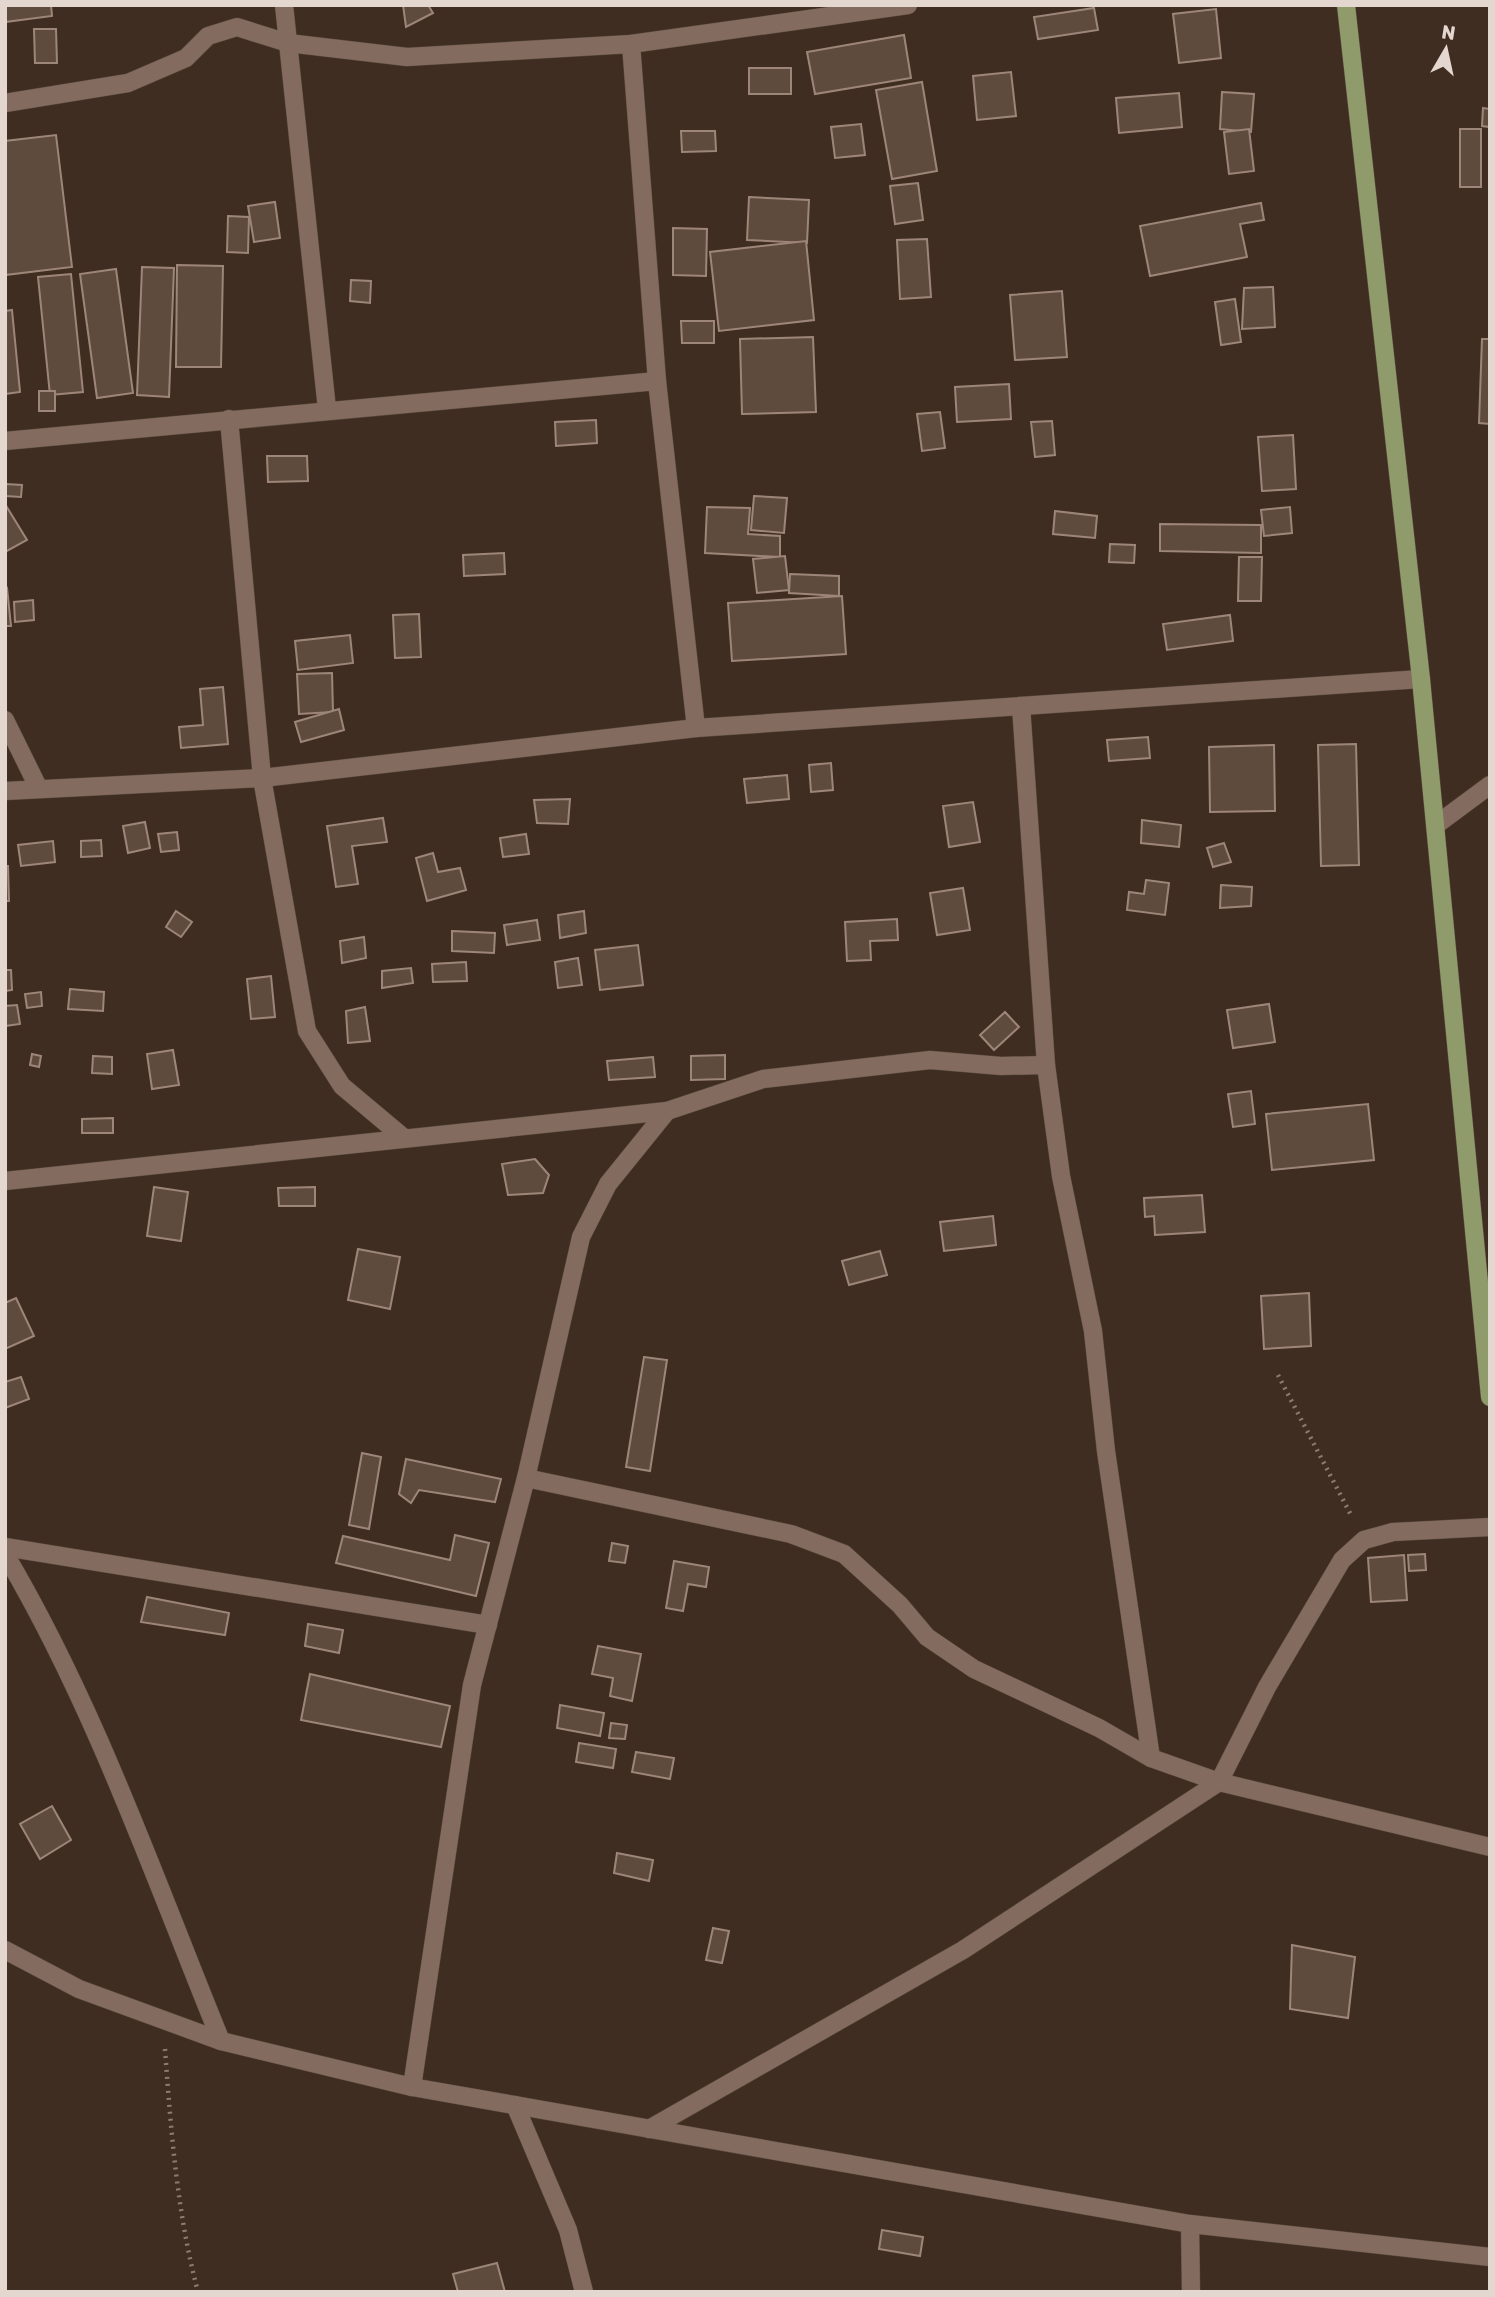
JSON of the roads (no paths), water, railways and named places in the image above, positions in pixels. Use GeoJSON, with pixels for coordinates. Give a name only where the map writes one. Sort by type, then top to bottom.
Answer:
{"type":"FeatureCollection","features":[{"type":"Feature","properties":{"kind":"main road"},"geometry":{"type":"LineString","coordinates":[[1346,5],[1421,679],[1484,1290],[1490,1397]]}},
{"type":"Feature","properties":{"kind":"street"},"geometry":{"type":"LineString","coordinates":[[284,5],[327,409]]}},
{"type":"Feature","properties":{"kind":"street"},"geometry":{"type":"LineString","coordinates":[[5,103],[128,83],[186,58],[208,36],[237,27],[288,43],[407,57],[631,44],[908,5]]}},
{"type":"Feature","properties":{"kind":"street"},"geometry":{"type":"LineString","coordinates":[[631,44],[657,381],[696,728]]}},
{"type":"Feature","properties":{"kind":"street"},"geometry":{"type":"LineString","coordinates":[[5,441],[327,409],[657,381]]}},
{"type":"Feature","properties":{"kind":"street"},"geometry":{"type":"LineString","coordinates":[[229,419],[262,778],[307,1031],[342,1086],[404,1138]]}},
{"type":"Feature","properties":{"kind":"street"},"geometry":{"type":"LineString","coordinates":[[5,791],[38,787],[262,778],[696,728],[1421,679]]}},
{"type":"Feature","properties":{"kind":"street"},"geometry":{"type":"LineString","coordinates":[[1021,706],[1046,1065],[1061,1176],[1093,1331],[1106,1451],[1152,1758]]}},
{"type":"Feature","properties":{"kind":"street"},"geometry":{"type":"LineString","coordinates":[[5,720],[38,787]]}},
{"type":"Feature","properties":{"kind":"street"},"geometry":{"type":"LineString","coordinates":[[1436,825],[1490,785]]}},
{"type":"Feature","properties":{"kind":"street"},"geometry":{"type":"LineString","coordinates":[[5,1181],[667,1111],[763,1079],[930,1060],[1001,1066],[1046,1065]]}},
{"type":"Feature","properties":{"kind":"street"},"geometry":{"type":"LineString","coordinates":[[412,2087],[466,1726],[581,1237],[608,1184],[667,1111]]}},
{"type":"Feature","properties":{"kind":"street"},"geometry":{"type":"LineString","coordinates":[[526,1478],[791,1534],[844,1554],[900,1605],[927,1637],[974,1670],[1100,1728],[1152,1758],[1219,1782],[1490,1847]]}},
{"type":"Feature","properties":{"kind":"street"},"geometry":{"type":"LineString","coordinates":[[649,2129],[963,1950],[1219,1782],[1267,1687],[1342,1560],[1364,1539],[1393,1532],[1490,1527]]}},
{"type":"Feature","properties":{"kind":"street"},"geometry":{"type":"LineString","coordinates":[[5,1547],[488,1625]]}},
{"type":"Feature","properties":{"kind":"street"},"geometry":{"type":"LineString","coordinates":[[5,1554],[42,1616],[110,1769],[221,2041]]}},
{"type":"Feature","properties":{"kind":"street"},"geometry":{"type":"LineString","coordinates":[[5,1950],[79,1989],[221,2041],[412,2087],[1190,2224],[1490,2257]]}},
{"type":"Feature","properties":{"kind":"street"},"geometry":{"type":"LineString","coordinates":[[515,2105],[568,2230],[584,2292]]}},
{"type":"Feature","properties":{"kind":"street"},"geometry":{"type":"LineString","coordinates":[[1190,2224],[1191,2292]]}}]}
